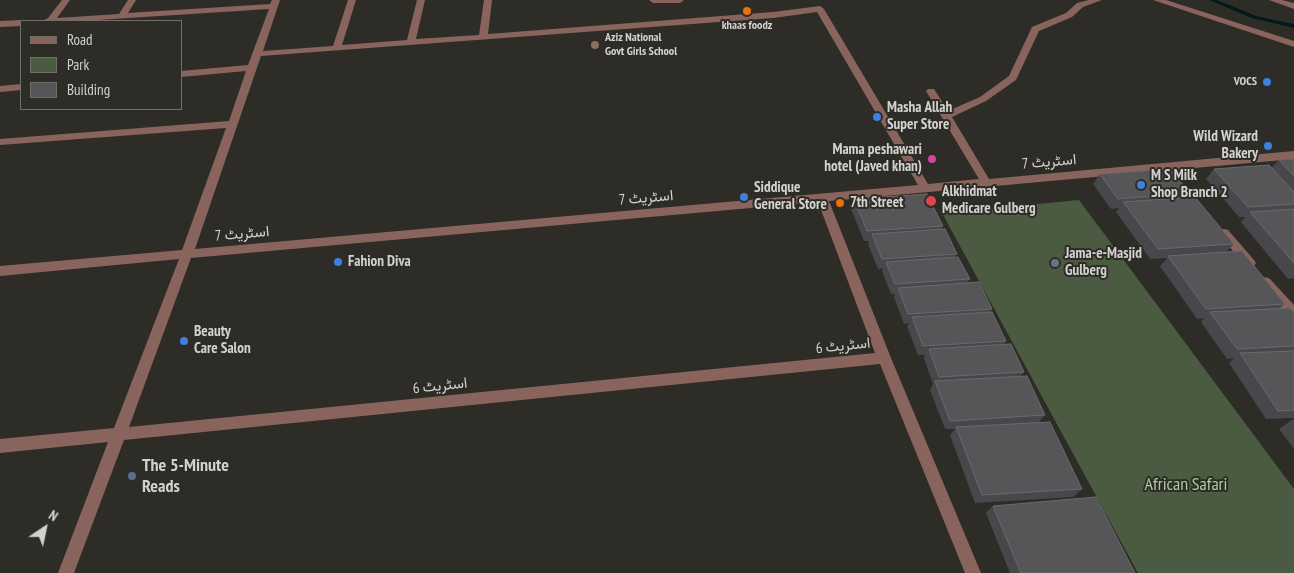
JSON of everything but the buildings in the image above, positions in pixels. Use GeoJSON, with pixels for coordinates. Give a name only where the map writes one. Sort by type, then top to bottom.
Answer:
{"type":"FeatureCollection","features":[{"type":"Feature","properties":{"kind":"street"},"geometry":{"type":"LineString","coordinates":[[51,20],[66,0]]}},
{"type":"Feature","properties":{"kind":"street"},"geometry":{"type":"LineString","coordinates":[[122,15],[132,0]]}},
{"type":"Feature","properties":{"kind":"street"},"geometry":{"type":"LineString","coordinates":[[196,10],[202,0]]}},
{"type":"Feature","properties":{"kind":"street"},"geometry":{"type":"LineString","coordinates":[[337,47],[352,0]]}},
{"type":"Feature","properties":{"kind":"street"},"geometry":{"type":"LineString","coordinates":[[411,42],[421,0]]}},
{"type":"Feature","properties":{"kind":"street"},"geometry":{"type":"LineString","coordinates":[[484,37],[488,0]]}},
{"type":"Feature","properties":{"kind":"street"},"geometry":{"type":"LineString","coordinates":[[653,0],[680,0]]}},
{"type":"Feature","properties":{"kind":"street"},"geometry":{"type":"LineString","coordinates":[[946,116],[983,99],[1012,78],[1035,29],[1068,15],[1080,5],[1098,0]]}},
{"type":"Feature","properties":{"kind":"street"},"geometry":{"type":"LineString","coordinates":[[1157,0],[1294,44]]}},
{"type":"Feature","properties":{"kind":"street"},"geometry":{"type":"LineString","coordinates":[[1273,0],[1294,6]]}},
{"type":"Feature","properties":{"kind":"street"},"geometry":{"type":"LineString","coordinates":[[62,20],[275,3],[187,254],[66,573]]}},
{"type":"Feature","properties":{"kind":"street"},"geometry":{"type":"LineString","coordinates":[[257,54],[773,15],[820,9],[925,188]]}},
{"type":"Feature","properties":{"kind":"street"},"geometry":{"type":"LineString","coordinates":[[0,24],[20,23]]}},
{"type":"Feature","properties":{"kind":"street"},"geometry":{"type":"LineString","coordinates":[[182,74],[252,68]]}},
{"type":"Feature","properties":{"kind":"street"},"geometry":{"type":"LineString","coordinates":[[0,89],[20,87]]}},
{"type":"Feature","properties":{"kind":"street"},"geometry":{"type":"LineString","coordinates":[[931,91],[986,182]]}},
{"type":"Feature","properties":{"kind":"street"},"geometry":{"type":"LineString","coordinates":[[0,142],[232,124]]}},
{"type":"Feature","properties":{"kind":"street","name":"اسٹریٹ 7"},"geometry":{"type":"LineString","coordinates":[[0,272],[1294,155]]}},
{"type":"Feature","properties":{"kind":"street"},"geometry":{"type":"LineString","coordinates":[[1167,166],[1180,181]]}},
{"type":"Feature","properties":{"kind":"street"},"geometry":{"type":"LineString","coordinates":[[822,197],[884,358],[973,573]]}},
{"type":"Feature","properties":{"kind":"street"},"geometry":{"type":"LineString","coordinates":[[1218,225],[1294,314]]}},
{"type":"Feature","properties":{"kind":"street","name":"اسٹریٹ 6"},"geometry":{"type":"LineString","coordinates":[[0,446],[884,358]]}},
{"type":"Feature","properties":{"kind":"green space","name":"African Safari"},"geometry":{"type":"Polygon","coordinates":[[[1079,200],[1294,489],[1294,573],[1138,573],[942,213],[1079,200]]]}},
{"type":"Feature","properties":{"kind":"waterway"},"geometry":{"type":"LineString","coordinates":[[1212,0],[1254,17],[1294,26]]}},
{"type":"Feature","properties":{"kind":"place","name":"khaas foodz"},"geometry":{"type":"Point","coordinates":[747,11]}},
{"type":"Feature","properties":{"kind":"place","name":"Aziz National Govt Girls School"},"geometry":{"type":"Point","coordinates":[595,45]}},
{"type":"Feature","properties":{"kind":"place","name":"VOCS"},"geometry":{"type":"Point","coordinates":[1267,82]}},
{"type":"Feature","properties":{"kind":"place","name":"Masha Allah Super Store"},"geometry":{"type":"Point","coordinates":[877,117]}},
{"type":"Feature","properties":{"kind":"place","name":"Wild Wizard Bakery"},"geometry":{"type":"Point","coordinates":[1268,146]}},
{"type":"Feature","properties":{"kind":"place","name":"Mama peshawari hotel (Javed khan)"},"geometry":{"type":"Point","coordinates":[932,159]}},
{"type":"Feature","properties":{"kind":"place","name":"M S Milk Shop Branch 2"},"geometry":{"type":"Point","coordinates":[1141,185]}},
{"type":"Feature","properties":{"kind":"place","name":"Siddique General Store"},"geometry":{"type":"Point","coordinates":[744,197]}},
{"type":"Feature","properties":{"kind":"place","name":"Alkhidmat Medicare Gulberg"},"geometry":{"type":"Point","coordinates":[931,201]}},
{"type":"Feature","properties":{"kind":"place","name":"7th Street"},"geometry":{"type":"Point","coordinates":[840,203]}},
{"type":"Feature","properties":{"kind":"place","name":"Fahion Diva"},"geometry":{"type":"Point","coordinates":[338,262]}},
{"type":"Feature","properties":{"kind":"place","name":"Jama-e-Masjid Gulberg"},"geometry":{"type":"Point","coordinates":[1055,263]}},
{"type":"Feature","properties":{"kind":"place","name":"Beauty Care Salon"},"geometry":{"type":"Point","coordinates":[184,341]}},
{"type":"Feature","properties":{"kind":"place","name":"The 5-Minute Reads"},"geometry":{"type":"Point","coordinates":[132,476]}}]}
